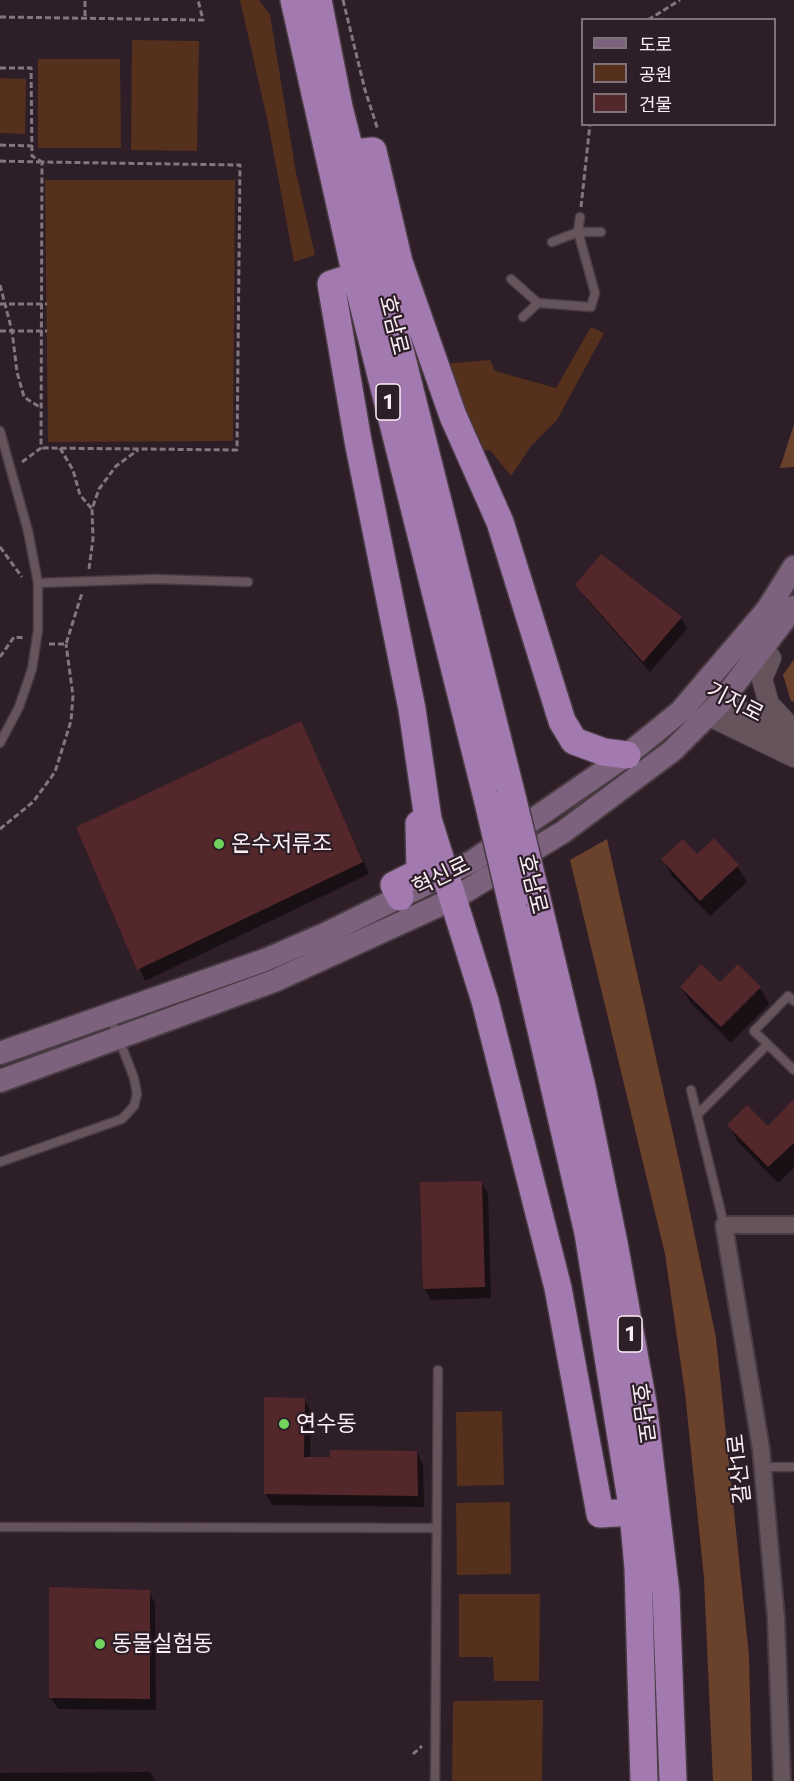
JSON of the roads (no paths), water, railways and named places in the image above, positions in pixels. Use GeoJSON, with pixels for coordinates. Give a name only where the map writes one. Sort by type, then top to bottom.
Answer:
{"type":"FeatureCollection","features":[{"type":"Feature","properties":{"kind":"highway","name":"호남로"},"geometry":{"type":"LineString","coordinates":[[294,0],[356,276],[499,795],[536,895],[582,1087],[643,1403],[666,1593],[673,1781]]}},
{"type":"Feature","properties":{"kind":"highway","name":"호남로"},"geometry":{"type":"LineString","coordinates":[[318,0],[339,107],[352,153],[499,795],[513,909],[588,1233],[633,1512],[639,1568],[644,1781]]}},
{"type":"Feature","properties":{"kind":"highway"},"geometry":{"type":"LineString","coordinates":[[352,153],[373,151],[399,262],[453,416],[500,522],[562,721],[574,741],[604,753],[627,755]]}},
{"type":"Feature","properties":{"kind":"highway"},"geometry":{"type":"LineString","coordinates":[[356,276],[331,284],[358,441],[412,709],[428,819],[485,1001],[558,1288],[600,1514],[633,1512]]}},
{"type":"Feature","properties":{"kind":"highway"},"geometry":{"type":"LineString","coordinates":[[400,897],[394,885],[420,872],[419,824],[428,819]]}},
{"type":"Feature","properties":{"kind":"main road","name":"혁신로"},"geometry":{"type":"LineString","coordinates":[[0,1053],[265,960],[325,934],[400,897],[449,888],[473,861],[627,755],[694,698],[767,610],[794,567]]}},
{"type":"Feature","properties":{"kind":"main road","name":"혁신로"},"geometry":{"type":"LineString","coordinates":[[0,1081],[118,1040],[274,981],[449,888],[563,832],[672,751],[714,708],[794,607]]}},
{"type":"Feature","properties":{"kind":"street"},"geometry":{"type":"LineString","coordinates":[[763,649],[771,658],[762,679],[769,704],[787,723],[788,735]]}},
{"type":"Feature","properties":{"kind":"street","name":"기지로"},"geometry":{"type":"LineString","coordinates":[[694,698],[714,708],[788,735]]}},
{"type":"Feature","properties":{"kind":"street","name":"기지로"},"geometry":{"type":"LineString","coordinates":[[714,708],[742,733],[794,757]]}},
{"type":"Feature","properties":{"kind":"street"},"geometry":{"type":"LineString","coordinates":[[686,737],[716,729],[742,733]]}},
{"type":"Feature","properties":{"kind":"street"},"geometry":{"type":"LineString","coordinates":[[724,1225],[794,1226]]}},
{"type":"Feature","properties":{"kind":"street","name":"갈산1로"},"geometry":{"type":"LineString","coordinates":[[724,1225],[763,1467],[776,1618],[782,1781]]}},
{"type":"Feature","properties":{"kind":"lane"},"geometry":{"type":"LineString","coordinates":[[511,279],[538,303],[591,308],[596,293],[578,232],[580,217]]}},
{"type":"Feature","properties":{"kind":"lane"},"geometry":{"type":"LineString","coordinates":[[552,242],[578,232],[601,232]]}},
{"type":"Feature","properties":{"kind":"lane"},"geometry":{"type":"LineString","coordinates":[[523,317],[538,303]]}},
{"type":"Feature","properties":{"kind":"lane"},"geometry":{"type":"LineString","coordinates":[[0,431],[4,462],[28,531],[39,583],[39,630],[32,669],[19,707],[0,743]]}},
{"type":"Feature","properties":{"kind":"lane"},"geometry":{"type":"LineString","coordinates":[[39,583],[248,582]]}},
{"type":"Feature","properties":{"kind":"lane"},"geometry":{"type":"LineString","coordinates":[[794,1001],[788,996],[754,1031],[794,1070]]}},
{"type":"Feature","properties":{"kind":"lane"},"geometry":{"type":"LineString","coordinates":[[0,1162],[122,1119],[134,1106],[137,1094],[134,1078],[109,1015]]}},
{"type":"Feature","properties":{"kind":"lane"},"geometry":{"type":"LineString","coordinates":[[697,1115],[767,1045]]}},
{"type":"Feature","properties":{"kind":"lane"},"geometry":{"type":"LineString","coordinates":[[691,1090],[724,1225]]}},
{"type":"Feature","properties":{"kind":"lane"},"geometry":{"type":"LineString","coordinates":[[435,1781],[435,1528],[438,1370]]}},
{"type":"Feature","properties":{"kind":"lane"},"geometry":{"type":"LineString","coordinates":[[763,1467],[794,1467]]}},
{"type":"Feature","properties":{"kind":"lane"},"geometry":{"type":"LineString","coordinates":[[0,1527],[435,1528]]}},
{"type":"Feature","properties":{"kind":"place","name":"온수저류조"},"geometry":{"type":"Point","coordinates":[219,844]}},
{"type":"Feature","properties":{"kind":"place","name":"연수동"},"geometry":{"type":"Point","coordinates":[284,1424]}},
{"type":"Feature","properties":{"kind":"place","name":"동물실험동"},"geometry":{"type":"Point","coordinates":[100,1644]}}]}
